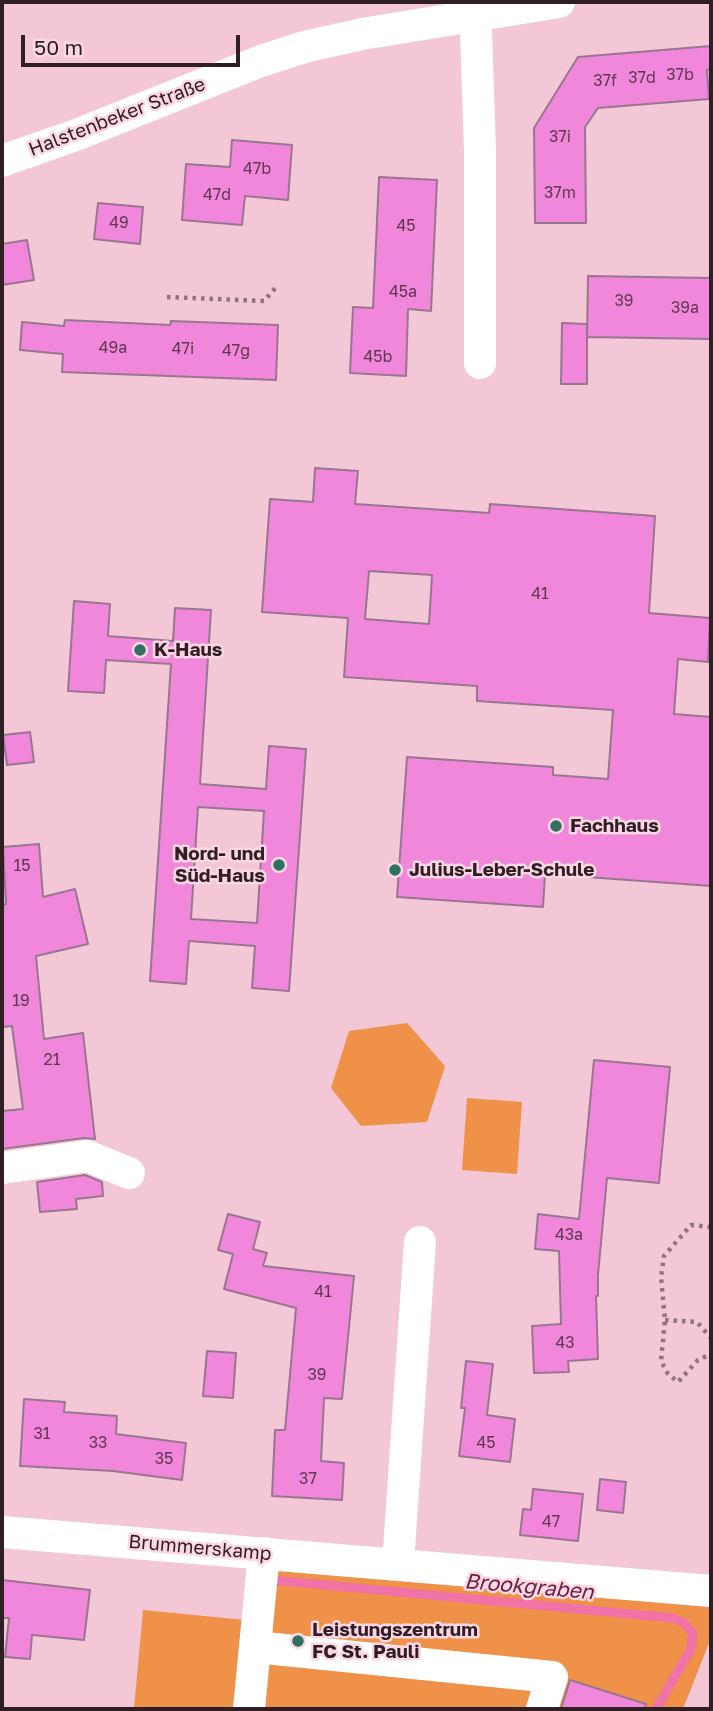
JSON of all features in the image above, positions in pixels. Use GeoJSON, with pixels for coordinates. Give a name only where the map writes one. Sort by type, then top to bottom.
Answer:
{"type":"FeatureCollection","features":[{"type":"Feature","properties":{"kind":"street","name":"Halstenbeker Straße"},"geometry":{"type":"LineString","coordinates":[[2,161],[303,47],[476,8],[559,2]]}},
{"type":"Feature","properties":{"kind":"street"},"geometry":{"type":"LineString","coordinates":[[476,8],[480,150],[480,363]]}},
{"type":"Feature","properties":{"kind":"street"},"geometry":{"type":"LineString","coordinates":[[2,1168],[87,1156],[129,1174]]}},
{"type":"Feature","properties":{"kind":"street"},"geometry":{"type":"LineString","coordinates":[[397,1564],[420,1242]]}},
{"type":"Feature","properties":{"kind":"street","name":"Brummerskamp"},"geometry":{"type":"LineString","coordinates":[[2,1531],[711,1591]]}},
{"type":"Feature","properties":{"kind":"street"},"geometry":{"type":"LineString","coordinates":[[249,1709],[264,1553]]}},
{"type":"Feature","properties":{"kind":"street"},"geometry":{"type":"LineString","coordinates":[[255,1647],[552,1677],[542,1709]]}},
{"type":"Feature","properties":{"kind":"path"},"geometry":{"type":"LineString","coordinates":[[167,297],[264,301],[278,285]]}},
{"type":"Feature","properties":{"kind":"path"},"geometry":{"type":"LineString","coordinates":[[711,1227],[691,1225],[664,1256],[661,1277],[664,1320],[661,1361],[668,1374],[678,1382],[698,1360],[711,1354]]}},
{"type":"Feature","properties":{"kind":"path"},"geometry":{"type":"LineString","coordinates":[[664,1320],[697,1322],[711,1338]]}},
{"type":"Feature","properties":{"kind":"shaded area"},"geometry":{"type":"Polygon","coordinates":[[[407,1023],[445,1066],[427,1122],[361,1126],[331,1088],[349,1031],[407,1023]]]}},
{"type":"Feature","properties":{"kind":"shaded area"},"geometry":{"type":"Polygon","coordinates":[[[467,1098],[522,1102],[517,1174],[462,1170],[467,1098]]]}},
{"type":"Feature","properties":{"kind":"shaded area"},"geometry":{"type":"Polygon","coordinates":[[[271,1567],[711,1603],[711,1638],[683,1709],[134,1709],[143,1610],[266,1622],[271,1567]]]}},
{"type":"Feature","properties":{"kind":"building"},"geometry":{"type":"Polygon","coordinates":[[[711,46],[711,69],[707,70],[709,99],[598,108],[585,127],[586,223],[535,223],[534,128],[578,57],[711,46]]]}},
{"type":"Feature","properties":{"kind":"building"},"geometry":{"type":"Polygon","coordinates":[[[232,140],[292,145],[288,200],[245,196],[242,225],[182,220],[186,164],[230,167],[232,140]]]}},
{"type":"Feature","properties":{"kind":"building"},"geometry":{"type":"Polygon","coordinates":[[[379,177],[437,180],[431,311],[408,309],[406,376],[350,373],[353,307],[373,308],[379,177]]]}},
{"type":"Feature","properties":{"kind":"building"},"geometry":{"type":"Polygon","coordinates":[[[98,203],[143,207],[140,244],[94,239],[98,203]]]}},
{"type":"Feature","properties":{"kind":"building"},"geometry":{"type":"Polygon","coordinates":[[[27,240],[34,280],[2,285],[2,244],[27,240]]]}},
{"type":"Feature","properties":{"kind":"building"},"geometry":{"type":"Polygon","coordinates":[[[588,276],[711,278],[711,339],[587,337],[588,276]]]}},
{"type":"Feature","properties":{"kind":"building"},"geometry":{"type":"Polygon","coordinates":[[[65,320],[170,325],[171,321],[278,325],[276,380],[62,372],[63,354],[20,350],[22,322],[64,326],[65,320]]]}},
{"type":"Feature","properties":{"kind":"building"},"geometry":{"type":"Polygon","coordinates":[[[562,323],[587,324],[587,384],[561,384],[562,323]]]}},
{"type":"Feature","properties":{"kind":"building"},"geometry":{"type":"Polygon","coordinates":[[[315,468],[358,471],[355,504],[489,513],[490,504],[655,516],[649,613],[710,618],[708,662],[678,659],[674,714],[711,717],[711,886],[545,874],[543,907],[397,897],[407,757],[553,767],[553,775],[608,779],[613,710],[477,701],[477,686],[344,677],[348,618],[262,612],[270,499],[313,502],[315,468]],[[369,571],[365,619],[429,624],[432,575],[369,571]]]}},
{"type":"Feature","properties":{"kind":"building","name":"Nord- und Süd-Haus"},"geometry":{"type":"Polygon","coordinates":[[[74,601],[110,604],[108,636],[173,641],[175,608],[211,610],[200,784],[266,789],[269,746],[306,749],[289,991],[252,988],[255,946],[189,941],[186,984],[150,981],[171,664],[106,660],[104,693],[68,691],[74,601]],[[198,807],[191,919],[257,923],[264,811],[198,807]]]}},
{"type":"Feature","properties":{"kind":"building"},"geometry":{"type":"Polygon","coordinates":[[[30,732],[34,762],[7,765],[3,735],[30,732]]]}},
{"type":"Feature","properties":{"kind":"building"},"geometry":{"type":"Polygon","coordinates":[[[39,844],[43,897],[75,889],[88,944],[36,956],[44,1039],[83,1033],[95,1139],[84,1138],[2,1149],[2,1111],[23,1109],[12,1026],[2,1027],[2,905],[6,904],[3,847],[39,844]]]}},
{"type":"Feature","properties":{"kind":"building"},"geometry":{"type":"Polygon","coordinates":[[[594,1060],[670,1067],[659,1183],[607,1178],[596,1296],[598,1359],[568,1361],[569,1372],[534,1373],[532,1326],[561,1324],[559,1251],[535,1249],[538,1214],[579,1219],[594,1060]]]}},
{"type":"Feature","properties":{"kind":"building"},"geometry":{"type":"Polygon","coordinates":[[[85,1175],[102,1182],[103,1196],[76,1199],[77,1209],[40,1212],[37,1182],[85,1175]]]}},
{"type":"Feature","properties":{"kind":"building"},"geometry":{"type":"Polygon","coordinates":[[[228,1214],[260,1222],[253,1249],[267,1253],[263,1266],[354,1276],[342,1399],[324,1398],[321,1461],[344,1463],[342,1500],[272,1496],[275,1430],[285,1430],[296,1308],[224,1289],[233,1254],[218,1250],[228,1214]]]}},
{"type":"Feature","properties":{"kind":"building"},"geometry":{"type":"Polygon","coordinates":[[[207,1351],[236,1353],[233,1398],[203,1396],[207,1351]]]}},
{"type":"Feature","properties":{"kind":"building"},"geometry":{"type":"Polygon","coordinates":[[[466,1361],[493,1364],[487,1415],[515,1419],[510,1462],[459,1456],[465,1408],[461,1408],[466,1361]]]}},
{"type":"Feature","properties":{"kind":"building"},"geometry":{"type":"Polygon","coordinates":[[[24,1399],[65,1402],[64,1412],[117,1416],[116,1434],[186,1443],[182,1480],[113,1471],[20,1466],[24,1399]]]}},
{"type":"Feature","properties":{"kind":"building"},"geometry":{"type":"Polygon","coordinates":[[[600,1479],[626,1482],[623,1513],[597,1510],[600,1479]]]}},
{"type":"Feature","properties":{"kind":"building"},"geometry":{"type":"Polygon","coordinates":[[[533,1489],[583,1494],[578,1541],[520,1535],[523,1509],[531,1510],[533,1489]]]}},
{"type":"Feature","properties":{"kind":"building"},"geometry":{"type":"Polygon","coordinates":[[[2,1580],[90,1590],[84,1640],[32,1635],[30,1659],[5,1657],[9,1618],[2,1618],[2,1580]]]}},
{"type":"Feature","properties":{"kind":"building"},"geometry":{"type":"Polygon","coordinates":[[[570,1680],[646,1704],[645,1709],[561,1709],[570,1680]]]}},
{"type":"Feature","properties":{"kind":"waterway","name":"Brookgraben"},"geometry":{"type":"LineString","coordinates":[[272,1580],[673,1618],[684,1623],[693,1633],[691,1649],[656,1709]]}},
{"type":"Feature","properties":{"kind":"place","name":"K-Haus"},"geometry":{"type":"Point","coordinates":[140,650]}},
{"type":"Feature","properties":{"kind":"place","name":"Fachhaus"},"geometry":{"type":"Point","coordinates":[556,826]}},
{"type":"Feature","properties":{"kind":"place","name":"Nord- und Süd-Haus"},"geometry":{"type":"Point","coordinates":[279,865]}},
{"type":"Feature","properties":{"kind":"place","name":"Julius-Leber-Schule"},"geometry":{"type":"Point","coordinates":[395,870]}},
{"type":"Feature","properties":{"kind":"place","name":"Leistungszentrum FC St. Pauli"},"geometry":{"type":"Point","coordinates":[298,1641]}}]}
